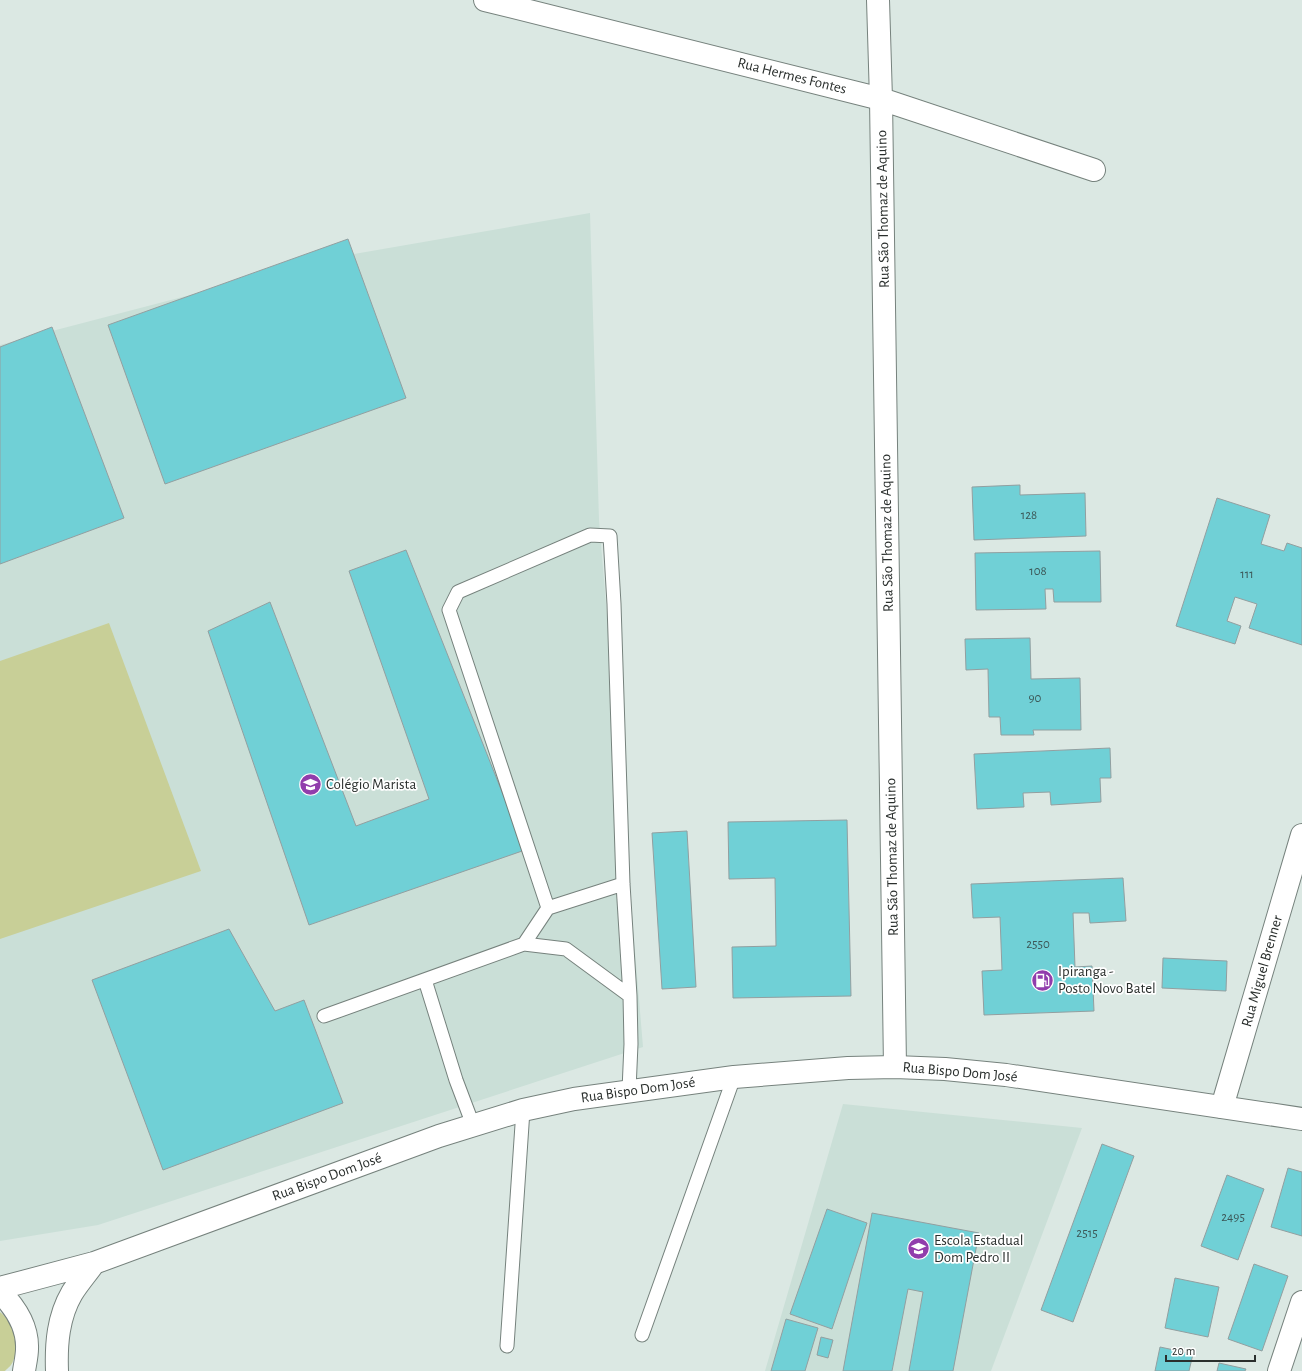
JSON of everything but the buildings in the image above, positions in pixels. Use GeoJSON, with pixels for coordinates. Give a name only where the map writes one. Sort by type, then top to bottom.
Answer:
{"type":"FeatureCollection","features":[{"type":"Feature","properties":{"kind":"street","name":"Rua Hermes Fontes"},"geometry":{"type":"LineString","coordinates":[[485,0],[881,99],[1094,170]]}},
{"type":"Feature","properties":{"kind":"street","name":"Rua São Thomaz de Aquino"},"geometry":{"type":"LineString","coordinates":[[878,0],[881,99],[895,1066]]}},
{"type":"Feature","properties":{"kind":"street","name":"Rua Miguel Brenner"},"geometry":{"type":"LineString","coordinates":[[1222,1107],[1302,835]]}},
{"type":"Feature","properties":{"kind":"street","name":"Rua Bispo Dom José"},"geometry":{"type":"LineString","coordinates":[[0,1288],[94,1263],[439,1136],[473,1125],[523,1110],[574,1099],[629,1090],[734,1077],[848,1068],[895,1066],[1006,1075],[1302,1119]]}},
{"type":"Feature","properties":{"kind":"street"},"geometry":{"type":"LineString","coordinates":[[57,1371],[56,1349],[61,1318],[72,1293],[94,1263]]}},
{"type":"Feature","properties":{"kind":"street"},"geometry":{"type":"LineString","coordinates":[[0,1292],[13,1305],[26,1329],[28,1349],[24,1371]]}},
{"type":"Feature","properties":{"kind":"street"},"geometry":{"type":"LineString","coordinates":[[1279,1371],[1302,1302]]}},
{"type":"Feature","properties":{"kind":"lane"},"geometry":{"type":"LineString","coordinates":[[548,908],[449,610],[458,592],[590,534],[610,536],[614,604],[623,884],[630,996],[631,1044],[629,1090]]}},
{"type":"Feature","properties":{"kind":"lane"},"geometry":{"type":"LineString","coordinates":[[524,944],[548,908],[623,884]]}},
{"type":"Feature","properties":{"kind":"lane"},"geometry":{"type":"LineString","coordinates":[[324,1016],[524,944],[566,949],[630,996]]}},
{"type":"Feature","properties":{"kind":"lane"},"geometry":{"type":"LineString","coordinates":[[424,980],[456,1080],[473,1125]]}},
{"type":"Feature","properties":{"kind":"lane"},"geometry":{"type":"LineString","coordinates":[[642,1335],[734,1077]]}},
{"type":"Feature","properties":{"kind":"lane"},"geometry":{"type":"LineString","coordinates":[[507,1346],[523,1110]]}},
{"type":"Feature","properties":{"kind":"shaded area","name":"Colégio Marista"},"geometry":{"type":"Polygon","coordinates":[[[590,213],[599,520],[643,1047],[98,1225],[0,1241],[0,345],[331,258],[590,213]]]}},
{"type":"Feature","properties":{"kind":"shaded area","name":"Escola Estadual Dom Pedro II"},"geometry":{"type":"Polygon","coordinates":[[[843,1104],[1082,1128],[991,1371],[765,1371],[843,1104]]]}},
{"type":"Feature","properties":{"kind":"green space"},"geometry":{"type":"Polygon","coordinates":[[[109,623],[201,871],[0,939],[0,661],[109,623]]]}},
{"type":"Feature","properties":{"kind":"green space"},"geometry":{"type":"Polygon","coordinates":[[[0,1312],[13,1328],[17,1341],[16,1354],[10,1366],[5,1371],[0,1371],[0,1312]]]}},
{"type":"Feature","properties":{"kind":"place","name":"Colégio Marista"},"geometry":{"type":"Point","coordinates":[311,784]}},
{"type":"Feature","properties":{"kind":"place","name":"Ipiranga - Posto Novo Batel"},"geometry":{"type":"Point","coordinates":[1042,980]}},
{"type":"Feature","properties":{"kind":"place","name":"Escola Estadual Dom Pedro II"},"geometry":{"type":"Point","coordinates":[918,1249]}}]}
